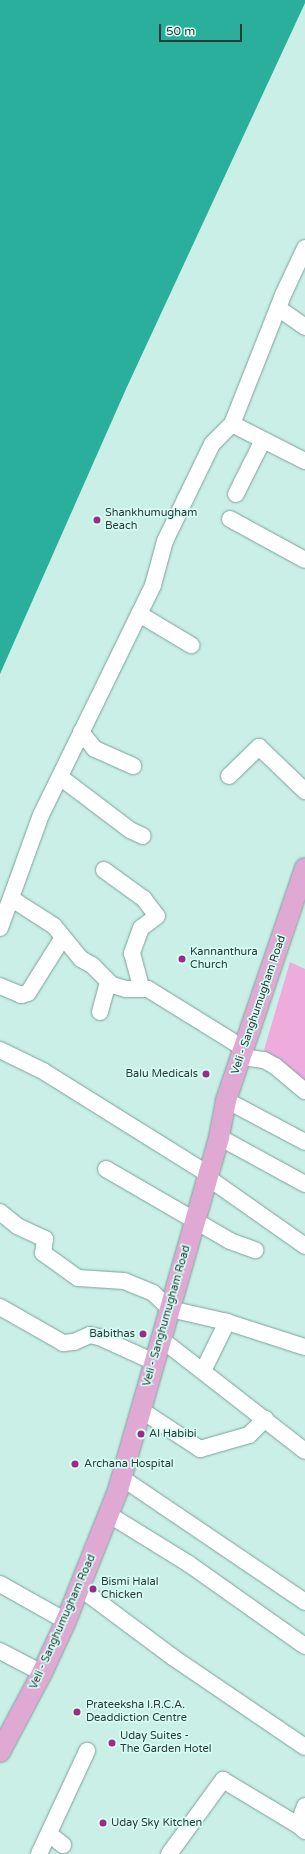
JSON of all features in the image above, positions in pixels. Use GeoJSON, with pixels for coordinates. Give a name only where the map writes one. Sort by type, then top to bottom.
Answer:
{"type":"FeatureCollection","features":[{"type":"Feature","properties":{"kind":"main road","name":"Veli - Sanghumugham Road"},"geometry":{"type":"LineString","coordinates":[[0,1752],[42,1673],[66,1621],[122,1478],[219,1137],[226,1100],[305,868]]}},
{"type":"Feature","properties":{"kind":"street"},"geometry":{"type":"LineString","coordinates":[[0,928],[12,899],[41,815],[153,585],[165,541],[206,455],[212,444],[232,424],[278,308],[305,248]]}},
{"type":"Feature","properties":{"kind":"street"},"geometry":{"type":"LineString","coordinates":[[278,308],[305,326]]}},
{"type":"Feature","properties":{"kind":"street"},"geometry":{"type":"LineString","coordinates":[[232,424],[305,461]]}},
{"type":"Feature","properties":{"kind":"street"},"geometry":{"type":"LineString","coordinates":[[236,494],[264,440]]}},
{"type":"Feature","properties":{"kind":"street"},"geometry":{"type":"LineString","coordinates":[[230,519],[305,560]]}},
{"type":"Feature","properties":{"kind":"street"},"geometry":{"type":"LineString","coordinates":[[139,614],[191,645]]}},
{"type":"Feature","properties":{"kind":"street"},"geometry":{"type":"LineString","coordinates":[[81,732],[95,749],[133,766]]}},
{"type":"Feature","properties":{"kind":"street"},"geometry":{"type":"LineString","coordinates":[[229,776],[259,747],[305,791]]}},
{"type":"Feature","properties":{"kind":"street"},"geometry":{"type":"LineString","coordinates":[[60,777],[130,830],[143,836]]}},
{"type":"Feature","properties":{"kind":"street"},"geometry":{"type":"LineString","coordinates":[[104,870],[144,899],[157,916],[141,928],[132,953],[141,987]]}},
{"type":"Feature","properties":{"kind":"street"},"geometry":{"type":"LineString","coordinates":[[12,899],[54,926],[62,939],[108,982],[119,988],[141,987],[154,992],[242,1052],[264,1060],[275,1066],[305,1091]]}},
{"type":"Feature","properties":{"kind":"street"},"geometry":{"type":"LineString","coordinates":[[0,986],[21,995],[28,993],[62,939]]}},
{"type":"Feature","properties":{"kind":"street"},"geometry":{"type":"LineString","coordinates":[[100,1012],[108,982]]}},
{"type":"Feature","properties":{"kind":"street"},"geometry":{"type":"LineString","coordinates":[[0,1050],[43,1071],[203,1171],[207,1177],[305,1246]]}},
{"type":"Feature","properties":{"kind":"street"},"geometry":{"type":"LineString","coordinates":[[226,1100],[305,1142]]}},
{"type":"Feature","properties":{"kind":"street"},"geometry":{"type":"LineString","coordinates":[[219,1137],[305,1184]]}},
{"type":"Feature","properties":{"kind":"street"},"geometry":{"type":"LineString","coordinates":[[106,1169],[230,1241],[255,1250]]}},
{"type":"Feature","properties":{"kind":"street"},"geometry":{"type":"LineString","coordinates":[[0,1212],[17,1226],[45,1239],[43,1253],[78,1278],[124,1281],[153,1293],[170,1309],[227,1322],[305,1347]]}},
{"type":"Feature","properties":{"kind":"street"},"geometry":{"type":"LineString","coordinates":[[0,1307],[63,1343],[74,1342],[90,1335],[99,1337],[154,1362]]}},
{"type":"Feature","properties":{"kind":"street"},"geometry":{"type":"LineString","coordinates":[[203,1371],[227,1322]]}},
{"type":"Feature","properties":{"kind":"street"},"geometry":{"type":"LineString","coordinates":[[161,1339],[265,1419],[305,1452]]}},
{"type":"Feature","properties":{"kind":"street"},"geometry":{"type":"LineString","coordinates":[[141,1410],[200,1449],[249,1436],[265,1419]]}},
{"type":"Feature","properties":{"kind":"street"},"geometry":{"type":"LineString","coordinates":[[122,1478],[305,1602]]}},
{"type":"Feature","properties":{"kind":"street"},"geometry":{"type":"LineString","coordinates":[[108,1514],[189,1564],[305,1646]]}},
{"type":"Feature","properties":{"kind":"street"},"geometry":{"type":"LineString","coordinates":[[0,1584],[66,1621]]}},
{"type":"Feature","properties":{"kind":"street"},"geometry":{"type":"LineString","coordinates":[[80,1588],[174,1658],[305,1747]]}},
{"type":"Feature","properties":{"kind":"street"},"geometry":{"type":"LineString","coordinates":[[0,1651],[42,1673]]}},
{"type":"Feature","properties":{"kind":"street"},"geometry":{"type":"LineString","coordinates":[[39,1854],[87,1751]]}},
{"type":"Feature","properties":{"kind":"street"},"geometry":{"type":"LineString","coordinates":[[168,1854],[223,1780],[302,1828],[305,1806]]}},
{"type":"Feature","properties":{"kind":"street"},"geometry":{"type":"LineString","coordinates":[[49,1834],[63,1844]]}},
{"type":"Feature","properties":{"kind":"shaded area"},"geometry":{"type":"Polygon","coordinates":[[[0,0],[305,0],[305,3],[126,389],[0,674],[0,0]]]}},
{"type":"Feature","properties":{"kind":"shaded area"},"geometry":{"type":"Polygon","coordinates":[[[290,962],[305,969],[305,1081],[264,1050],[290,962]]]}},
{"type":"Feature","properties":{"kind":"place","name":"Shankhumugham Beach"},"geometry":{"type":"Point","coordinates":[97,520]}},
{"type":"Feature","properties":{"kind":"place","name":"Kannanthura Church"},"geometry":{"type":"Point","coordinates":[182,959]}},
{"type":"Feature","properties":{"kind":"place","name":"Balu Medicals"},"geometry":{"type":"Point","coordinates":[206,1074]}},
{"type":"Feature","properties":{"kind":"place","name":"Babithas"},"geometry":{"type":"Point","coordinates":[143,1334]}},
{"type":"Feature","properties":{"kind":"place","name":"Al Habibi"},"geometry":{"type":"Point","coordinates":[141,1434]}},
{"type":"Feature","properties":{"kind":"place","name":"Archana Hospital"},"geometry":{"type":"Point","coordinates":[75,1464]}},
{"type":"Feature","properties":{"kind":"place","name":"Bismi Halal Chicken"},"geometry":{"type":"Point","coordinates":[93,1589]}},
{"type":"Feature","properties":{"kind":"place","name":"Prateeksha I.R.C.A. Deaddiction Centre"},"geometry":{"type":"Point","coordinates":[77,1712]}},
{"type":"Feature","properties":{"kind":"place","name":"Uday Suites - The Garden Hotel"},"geometry":{"type":"Point","coordinates":[112,1743]}},
{"type":"Feature","properties":{"kind":"place","name":"Uday Sky Kitchen"},"geometry":{"type":"Point","coordinates":[103,1823]}}]}
